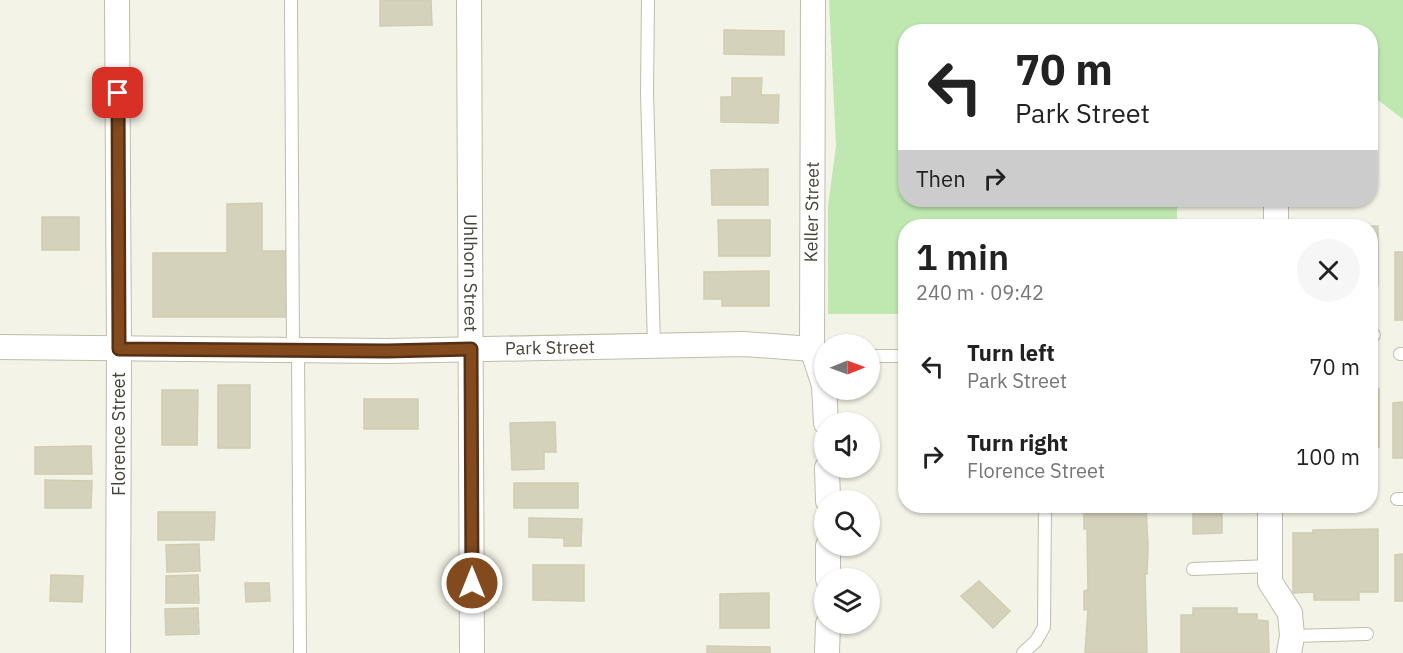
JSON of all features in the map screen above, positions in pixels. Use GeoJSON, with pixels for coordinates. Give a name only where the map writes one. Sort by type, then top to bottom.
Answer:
{"type":"FeatureCollection","features":[{"type":"Feature","properties":{"kind":"street","name":"Florence Street"},"geometry":{"type":"LineString","coordinates":[[117,0],[118,653]]}},
{"type":"Feature","properties":{"kind":"street","name":"Uhlhorn Street"},"geometry":{"type":"LineString","coordinates":[[469,0],[472,653]]}},
{"type":"Feature","properties":{"kind":"street","name":"Keller Street"},"geometry":{"type":"LineString","coordinates":[[813,0],[819,334]]}},
{"type":"Feature","properties":{"kind":"street","name":"Park Street"},"geometry":{"type":"LineString","coordinates":[[0,347],[295,350],[744,344],[814,350]]}},
{"type":"Feature","properties":{"kind":"street"},"geometry":{"type":"LineString","coordinates":[[1270,513],[1270,582],[1290,613],[1291,644]]}},
{"type":"Feature","properties":{"kind":"street"},"geometry":{"type":"LineString","coordinates":[[828,634],[828,653]]}},
{"type":"Feature","properties":{"kind":"lane"},"geometry":{"type":"LineString","coordinates":[[291,0],[300,653]]}},
{"type":"Feature","properties":{"kind":"lane"},"geometry":{"type":"LineString","coordinates":[[648,0],[647,93],[654,346]]}},
{"type":"Feature","properties":{"kind":"lane"},"geometry":{"type":"LineString","coordinates":[[880,356],[898,356]]}},
{"type":"Feature","properties":{"kind":"lane"},"geometry":{"type":"LineString","coordinates":[[1023,653],[1036,641],[1044,627],[1045,513]]}},
{"type":"Feature","properties":{"kind":"lane"},"geometry":{"type":"LineString","coordinates":[[1193,569],[1270,566]]}},
{"type":"Feature","properties":{"kind":"lane"},"geometry":{"type":"LineString","coordinates":[[1291,644],[1367,634]]}},
{"type":"Feature","properties":{"kind":"green space"},"geometry":{"type":"Polygon","coordinates":[[[829,0],[1403,0],[1403,119],[1378,100],[1378,24],[898,24],[898,207],[1177,207],[1177,219],[898,219],[898,314],[828,314],[828,206],[836,146],[829,0]]]}},
{"type":"Feature","properties":{"kind":"building"},"geometry":{"type":"Polygon","coordinates":[[[380,0],[431,0],[432,25],[380,26],[380,0]]]}},
{"type":"Feature","properties":{"kind":"building"},"geometry":{"type":"Polygon","coordinates":[[[724,30],[784,31],[784,55],[724,54],[724,30]]]}},
{"type":"Feature","properties":{"kind":"building"},"geometry":{"type":"Polygon","coordinates":[[[732,78],[762,78],[761,95],[779,95],[778,123],[721,122],[721,97],[732,97],[732,78]]]}},
{"type":"Feature","properties":{"kind":"building"},"geometry":{"type":"Polygon","coordinates":[[[768,169],[768,205],[712,205],[711,170],[768,169]]]}},
{"type":"Feature","properties":{"kind":"building"},"geometry":{"type":"Polygon","coordinates":[[[262,203],[262,251],[287,251],[287,317],[153,317],[153,253],[227,253],[227,204],[262,203]]]}},
{"type":"Feature","properties":{"kind":"building"},"geometry":{"type":"Polygon","coordinates":[[[42,217],[79,217],[79,250],[42,250],[42,217]]]}},
{"type":"Feature","properties":{"kind":"building"},"geometry":{"type":"Polygon","coordinates":[[[718,220],[770,220],[770,256],[719,256],[718,220]]]}},
{"type":"Feature","properties":{"kind":"building"},"geometry":{"type":"Polygon","coordinates":[[[1395,252],[1403,252],[1403,320],[1395,320],[1395,252]]]}},
{"type":"Feature","properties":{"kind":"building"},"geometry":{"type":"Polygon","coordinates":[[[769,271],[769,306],[722,306],[722,299],[704,299],[704,272],[769,271]]]}},
{"type":"Feature","properties":{"kind":"building"},"geometry":{"type":"Polygon","coordinates":[[[218,385],[250,385],[250,448],[218,448],[218,385]]]}},
{"type":"Feature","properties":{"kind":"building"},"geometry":{"type":"Polygon","coordinates":[[[1378,389],[1379,389],[1378,447],[1378,389]]]}},
{"type":"Feature","properties":{"kind":"building"},"geometry":{"type":"Polygon","coordinates":[[[162,390],[198,390],[197,445],[162,445],[162,390]]]}},
{"type":"Feature","properties":{"kind":"building"},"geometry":{"type":"Polygon","coordinates":[[[364,399],[418,399],[418,429],[364,429],[364,399]]]}},
{"type":"Feature","properties":{"kind":"building"},"geometry":{"type":"Polygon","coordinates":[[[1403,402],[1403,458],[1393,458],[1393,403],[1403,402]]]}},
{"type":"Feature","properties":{"kind":"building"},"geometry":{"type":"Polygon","coordinates":[[[555,422],[556,452],[544,452],[544,469],[512,470],[510,423],[555,422]]]}},
{"type":"Feature","properties":{"kind":"building"},"geometry":{"type":"Polygon","coordinates":[[[91,446],[92,474],[35,474],[35,447],[91,446]]]}},
{"type":"Feature","properties":{"kind":"building"},"geometry":{"type":"Polygon","coordinates":[[[45,480],[92,481],[91,508],[45,508],[45,480]]]}},
{"type":"Feature","properties":{"kind":"building"},"geometry":{"type":"Polygon","coordinates":[[[514,483],[578,483],[578,508],[514,508],[514,483]]]}},
{"type":"Feature","properties":{"kind":"building"},"geometry":{"type":"Polygon","coordinates":[[[158,512],[215,512],[214,540],[158,540],[158,512]]]}},
{"type":"Feature","properties":{"kind":"building"},"geometry":{"type":"Polygon","coordinates":[[[1084,513],[1146,513],[1147,653],[1085,653],[1088,609],[1084,610],[1084,591],[1088,590],[1087,529],[1084,529],[1084,513]]]}},
{"type":"Feature","properties":{"kind":"building"},"geometry":{"type":"Polygon","coordinates":[[[1193,513],[1222,513],[1222,533],[1193,534],[1193,513]]]}},
{"type":"Feature","properties":{"kind":"building"},"geometry":{"type":"Polygon","coordinates":[[[529,518],[582,519],[581,546],[564,546],[564,538],[529,537],[529,518]]]}},
{"type":"Feature","properties":{"kind":"building"},"geometry":{"type":"Polygon","coordinates":[[[1378,529],[1378,592],[1359,592],[1359,600],[1314,600],[1314,592],[1293,593],[1293,533],[1313,533],[1313,530],[1378,529]]]}},
{"type":"Feature","properties":{"kind":"building"},"geometry":{"type":"Polygon","coordinates":[[[199,544],[200,571],[167,572],[166,545],[199,544]]]}},
{"type":"Feature","properties":{"kind":"building"},"geometry":{"type":"Polygon","coordinates":[[[1403,554],[1403,601],[1395,601],[1395,555],[1403,554]]]}},
{"type":"Feature","properties":{"kind":"building"},"geometry":{"type":"Polygon","coordinates":[[[533,565],[584,565],[584,601],[533,600],[533,565]]]}},
{"type":"Feature","properties":{"kind":"building"},"geometry":{"type":"Polygon","coordinates":[[[51,575],[83,576],[82,602],[50,601],[51,575]]]}},
{"type":"Feature","properties":{"kind":"building"},"geometry":{"type":"Polygon","coordinates":[[[198,575],[199,603],[166,603],[166,576],[198,575]]]}},
{"type":"Feature","properties":{"kind":"building"},"geometry":{"type":"Polygon","coordinates":[[[979,581],[1010,611],[993,628],[961,596],[979,581]]]}},
{"type":"Feature","properties":{"kind":"building"},"geometry":{"type":"Polygon","coordinates":[[[245,583],[269,583],[270,601],[246,602],[245,583]]]}},
{"type":"Feature","properties":{"kind":"building"},"geometry":{"type":"Polygon","coordinates":[[[769,593],[769,628],[720,628],[720,594],[769,593]]]}},
{"type":"Feature","properties":{"kind":"building"},"geometry":{"type":"Polygon","coordinates":[[[198,608],[199,634],[166,635],[165,609],[198,608]]]}},
{"type":"Feature","properties":{"kind":"building"},"geometry":{"type":"Polygon","coordinates":[[[1193,608],[1237,608],[1237,614],[1257,614],[1257,620],[1268,621],[1269,653],[1181,653],[1181,615],[1193,615],[1193,608]]]}},
{"type":"Feature","properties":{"kind":"building"},"geometry":{"type":"Polygon","coordinates":[[[707,646],[770,647],[770,653],[707,653],[707,646]]]}},
{"type":"Feature","properties":{"kind":"route"},"geometry":{"type":"LineString","coordinates":[[118,93],[119,349],[387,351],[471,349],[472,583]]}}]}
